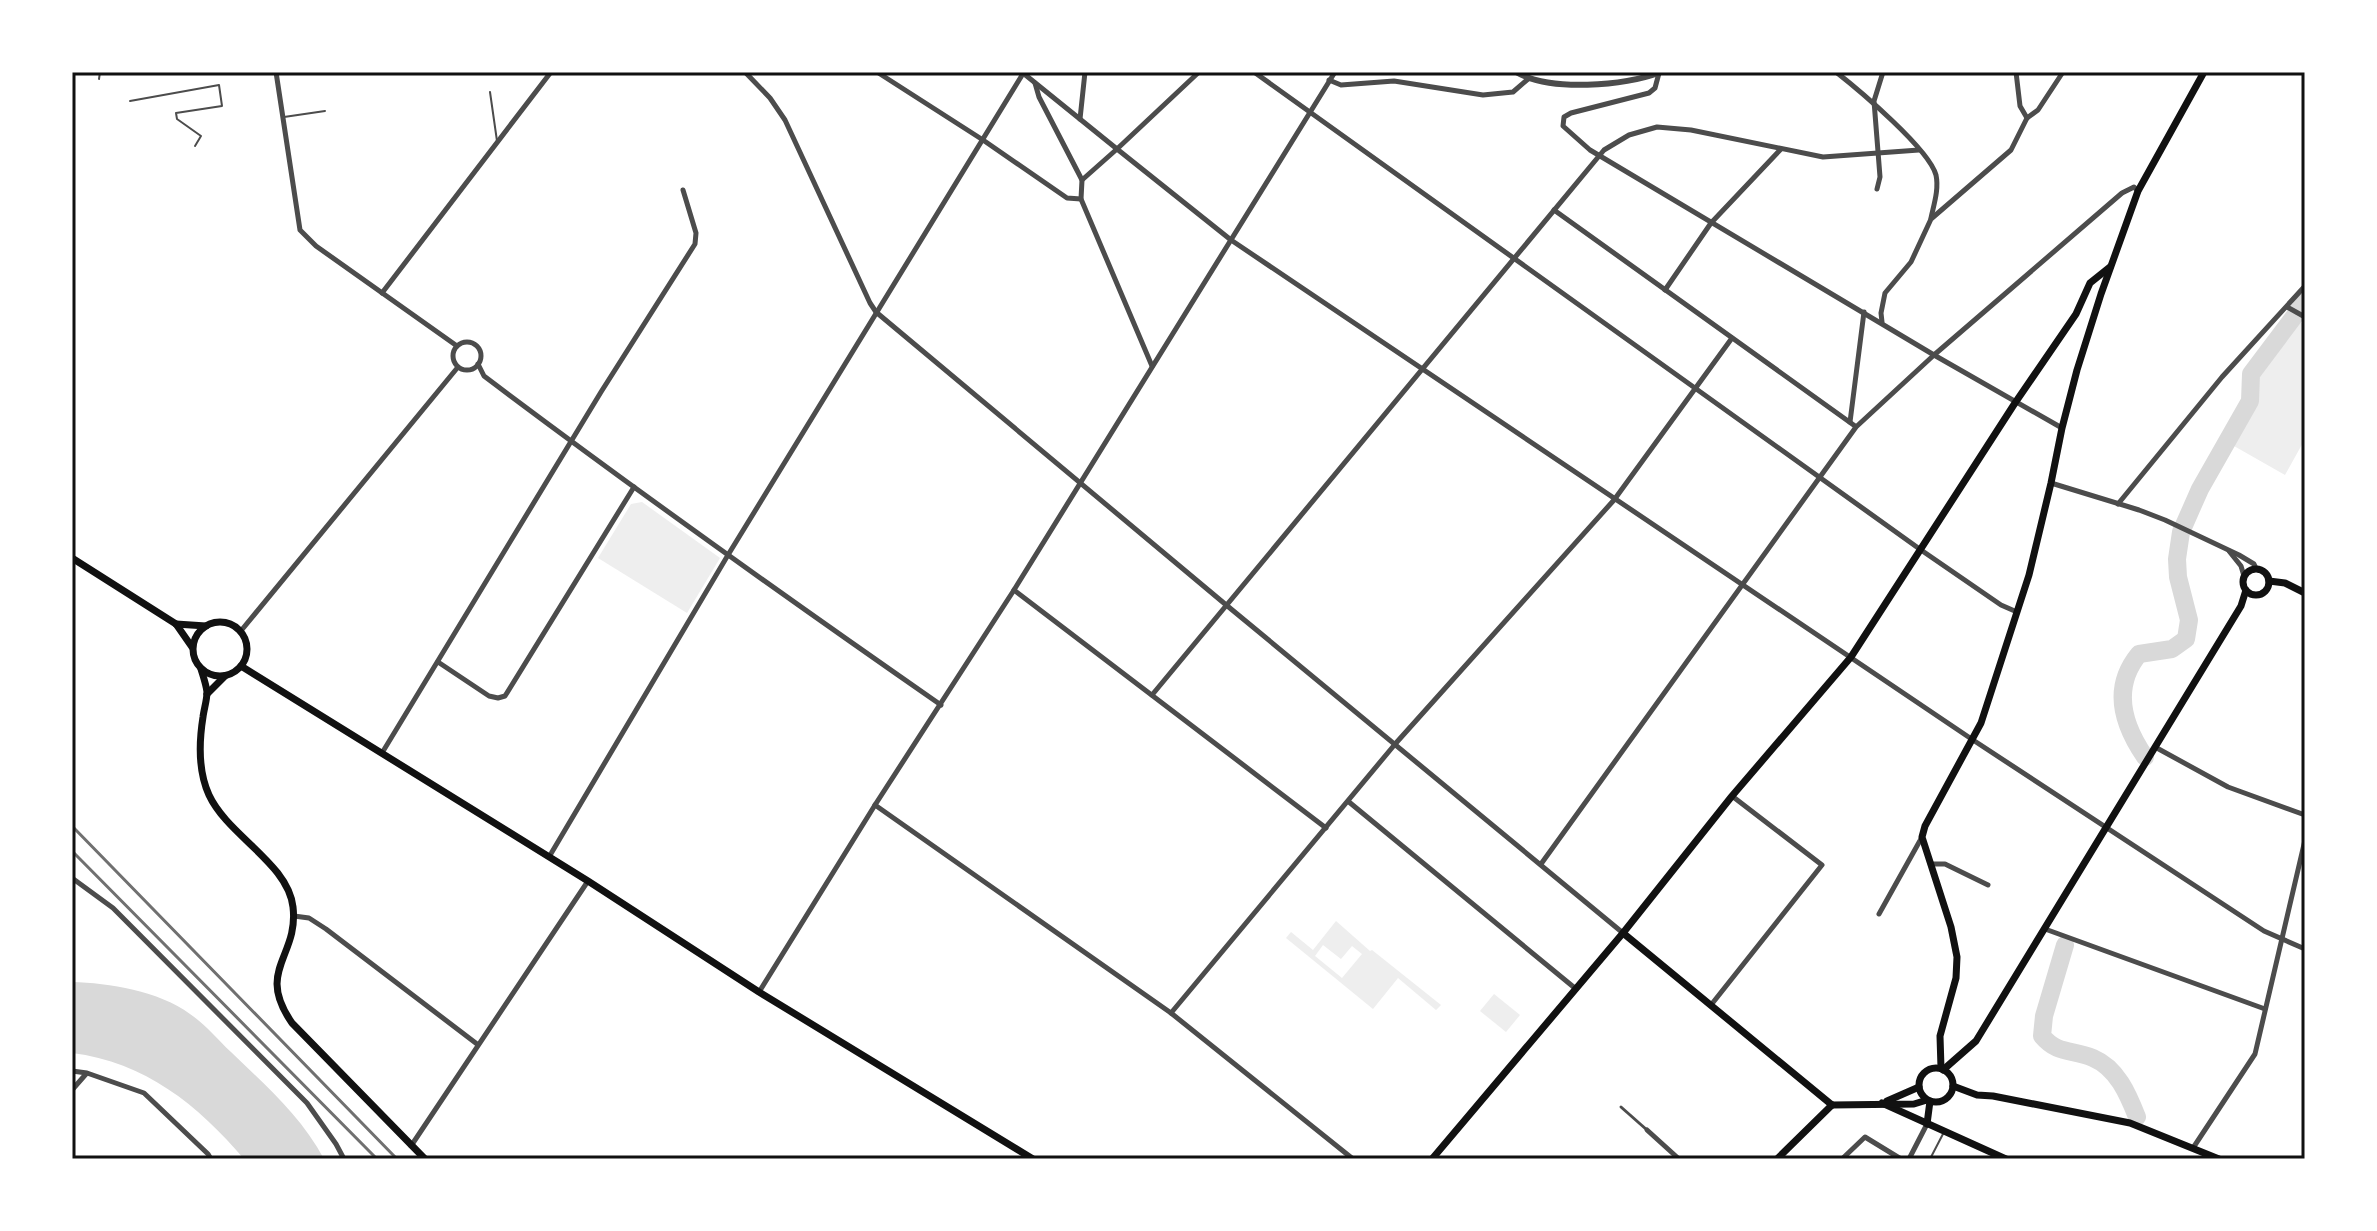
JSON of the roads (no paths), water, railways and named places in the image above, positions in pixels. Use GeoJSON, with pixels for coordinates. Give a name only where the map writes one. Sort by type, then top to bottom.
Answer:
{"type":"FeatureCollection","features":[{"type":"Feature","properties":{"kind":"main road"},"geometry":{"type":"LineString","coordinates":[[1623,933],[1832,1105],[1914,1104],[1946,1099],[1953,1086],[1950,1075],[1942,1069],[1940,1036],[1956,978],[1957,957],[1951,927],[1922,837],[1981,723],[2029,575],[2077,370],[2138,191],[2204,72]]}},
{"type":"Feature","properties":{"kind":"main road"},"geometry":{"type":"LineString","coordinates":[[1432,1159],[1851,657],[2076,314],[2090,283],[2110,267]]}},
{"type":"Feature","properties":{"kind":"main road"},"geometry":{"type":"LineString","coordinates":[[72,558],[176,624],[192,649],[207,694],[200,751],[209,795],[231,827],[277,873],[289,891],[294,916],[275,982],[283,1010],[292,1023],[425,1159]]}},
{"type":"Feature","properties":{"kind":"main road"},"geometry":{"type":"LineString","coordinates":[[2256,568],[2267,574],[2269,587],[2263,594],[2254,595],[2243,584],[2244,576],[2256,568]]}},
{"type":"Feature","properties":{"kind":"main road"},"geometry":{"type":"LineString","coordinates":[[2269,581],[2285,583],[2305,593]]}},
{"type":"Feature","properties":{"kind":"main road"},"geometry":{"type":"LineString","coordinates":[[1928,1100],[1919,1087],[1921,1078],[1927,1070],[1942,1069],[1976,1041],[2241,606],[2246,590]]}},
{"type":"Feature","properties":{"kind":"main road"},"geometry":{"type":"LineString","coordinates":[[192,649],[196,636],[213,623],[228,624],[240,632],[247,649],[241,666],[225,676],[207,694]]}},
{"type":"Feature","properties":{"kind":"main road"},"geometry":{"type":"LineString","coordinates":[[176,624],[206,626]]}},
{"type":"Feature","properties":{"kind":"main road"},"geometry":{"type":"LineString","coordinates":[[241,666],[588,881],[759,992],[1033,1159]]}},
{"type":"Feature","properties":{"kind":"main road"},"geometry":{"type":"LineString","coordinates":[[201,669],[212,675],[225,676]]}},
{"type":"Feature","properties":{"kind":"main road"},"geometry":{"type":"LineString","coordinates":[[1953,1086],[1977,1095],[2130,1123],[2219,1159]]}},
{"type":"Feature","properties":{"kind":"main road"},"geometry":{"type":"LineString","coordinates":[[1882,1103],[1919,1087]]}},
{"type":"Feature","properties":{"kind":"main road"},"geometry":{"type":"LineString","coordinates":[[1927,1124],[1928,1100]]}},
{"type":"Feature","properties":{"kind":"main road"},"geometry":{"type":"LineString","coordinates":[[1882,1103],[2006,1159]]}},
{"type":"Feature","properties":{"kind":"main road"},"geometry":{"type":"LineString","coordinates":[[1777,1159],[1832,1105]]}},
{"type":"Feature","properties":{"kind":"street"},"geometry":{"type":"LineString","coordinates":[[276,72],[300,230],[316,246],[457,346]]}},
{"type":"Feature","properties":{"kind":"street"},"geometry":{"type":"LineString","coordinates":[[382,293],[551,72]]}},
{"type":"Feature","properties":{"kind":"street"},"geometry":{"type":"LineString","coordinates":[[745,72],[777,107],[790,130],[876,312],[1623,933]]}},
{"type":"Feature","properties":{"kind":"street"},"geometry":{"type":"LineString","coordinates":[[877,72],[1067,198],[1081,199]]}},
{"type":"Feature","properties":{"kind":"street"},"geometry":{"type":"LineString","coordinates":[[1080,120],[1085,72]]}},
{"type":"Feature","properties":{"kind":"street"},"geometry":{"type":"LineString","coordinates":[[1082,180],[1199,72]]}},
{"type":"Feature","properties":{"kind":"street"},"geometry":{"type":"LineString","coordinates":[[1254,72],[1921,550],[2001,605],[2017,612]]}},
{"type":"Feature","properties":{"kind":"street"},"geometry":{"type":"LineString","coordinates":[[759,992],[1014,590],[1335,72]]}},
{"type":"Feature","properties":{"kind":"street"},"geometry":{"type":"LineString","coordinates":[[1516,72],[1528,79],[1568,85],[1641,79],[1660,72]]}},
{"type":"Feature","properties":{"kind":"street"},"geometry":{"type":"LineString","coordinates":[[1660,72],[1655,88],[1649,93],[1571,113],[1564,117],[1563,126],[1590,150],[2062,428]]}},
{"type":"Feature","properties":{"kind":"street"},"geometry":{"type":"LineString","coordinates":[[1836,72],[1874,101],[1932,164],[1937,178],[1931,219],[1911,262],[1885,293],[1882,323]]}},
{"type":"Feature","properties":{"kind":"street"},"geometry":{"type":"LineString","coordinates":[[1877,189],[1880,177],[1874,101],[1883,72]]}},
{"type":"Feature","properties":{"kind":"street"},"geometry":{"type":"LineString","coordinates":[[2016,72],[2020,106],[2027,118]]}},
{"type":"Feature","properties":{"kind":"street"},"geometry":{"type":"LineString","coordinates":[[1931,219],[2011,150],[2027,118],[2038,110],[2063,72]]}},
{"type":"Feature","properties":{"kind":"street"},"geometry":{"type":"LineString","coordinates":[[549,857],[728,555],[1023,73],[1231,240],[1973,740],[2264,931],[2305,949]]}},
{"type":"Feature","properties":{"kind":"street"},"geometry":{"type":"LineString","coordinates":[[1329,80],[1341,85],[1394,81],[1483,95],[1513,92],[1528,79]]}},
{"type":"Feature","properties":{"kind":"street"},"geometry":{"type":"LineString","coordinates":[[1035,83],[1039,97],[1082,180],[1081,199],[1152,367]]}},
{"type":"Feature","properties":{"kind":"street"},"geometry":{"type":"LineString","coordinates":[[1152,695],[1600,155],[1629,135],[1657,127],[1691,130],[1823,157],[1919,150]]}},
{"type":"Feature","properties":{"kind":"street"},"geometry":{"type":"LineString","coordinates":[[1665,290],[1711,223],[1781,149]]}},
{"type":"Feature","properties":{"kind":"street"},"geometry":{"type":"LineString","coordinates":[[1541,864],[1856,427],[1934,355],[2122,193],[2134,187],[2138,191]]}},
{"type":"Feature","properties":{"kind":"street"},"geometry":{"type":"LineString","coordinates":[[382,753],[601,392],[695,244],[696,233],[683,190]]}},
{"type":"Feature","properties":{"kind":"street"},"geometry":{"type":"LineString","coordinates":[[1554,210],[1856,427]]}},
{"type":"Feature","properties":{"kind":"street"},"geometry":{"type":"LineString","coordinates":[[2118,504],[2222,377],[2289,308],[2305,286]]}},
{"type":"Feature","properties":{"kind":"street"},"geometry":{"type":"LineString","coordinates":[[2289,308],[2304,317]]}},
{"type":"Feature","properties":{"kind":"street"},"geometry":{"type":"LineString","coordinates":[[1850,422],[1864,312]]}},
{"type":"Feature","properties":{"kind":"street"},"geometry":{"type":"LineString","coordinates":[[1171,1013],[1396,743],[1614,500],[1732,338]]}},
{"type":"Feature","properties":{"kind":"street"},"geometry":{"type":"LineString","coordinates":[[465,342],[477,347],[481,355],[478,364],[471,369],[458,367],[453,359],[457,346],[465,342]]}},
{"type":"Feature","properties":{"kind":"street"},"geometry":{"type":"LineString","coordinates":[[478,364],[484,376],[572,442],[941,705]]}},
{"type":"Feature","properties":{"kind":"street"},"geometry":{"type":"LineString","coordinates":[[240,632],[458,367]]}},
{"type":"Feature","properties":{"kind":"street"},"geometry":{"type":"LineString","coordinates":[[2051,483],[2177,525],[2246,558],[2256,568]]}},
{"type":"Feature","properties":{"kind":"street"},"geometry":{"type":"LineString","coordinates":[[438,662],[489,696],[505,696],[634,487]]}},
{"type":"Feature","properties":{"kind":"street"},"geometry":{"type":"LineString","coordinates":[[2228,551],[2241,566],[2244,576]]}},
{"type":"Feature","properties":{"kind":"street"},"geometry":{"type":"LineString","coordinates":[[1014,590],[1326,828]]}},
{"type":"Feature","properties":{"kind":"street"},"geometry":{"type":"LineString","coordinates":[[2155,747],[2228,787],[2305,815]]}},
{"type":"Feature","properties":{"kind":"street"},"geometry":{"type":"LineString","coordinates":[[1711,1005],[1822,865],[1732,796]]}},
{"type":"Feature","properties":{"kind":"street"},"geometry":{"type":"LineString","coordinates":[[1349,802],[1576,989]]}},
{"type":"Feature","properties":{"kind":"street"},"geometry":{"type":"LineString","coordinates":[[875,805],[1171,1013],[1353,1159]]}},
{"type":"Feature","properties":{"kind":"street"},"geometry":{"type":"LineString","coordinates":[[1879,914],[1922,837]]}},
{"type":"Feature","properties":{"kind":"street"},"geometry":{"type":"LineString","coordinates":[[2193,1148],[2255,1054],[2305,840]]}},
{"type":"Feature","properties":{"kind":"street"},"geometry":{"type":"LineString","coordinates":[[1931,864],[1945,864],[1988,885]]}},
{"type":"Feature","properties":{"kind":"street"},"geometry":{"type":"LineString","coordinates":[[72,878],[113,908],[307,1103],[344,1159]]}},
{"type":"Feature","properties":{"kind":"street"},"geometry":{"type":"LineString","coordinates":[[411,1146],[588,881]]}},
{"type":"Feature","properties":{"kind":"street"},"geometry":{"type":"LineString","coordinates":[[294,916],[309,918],[326,929],[477,1044]]}},
{"type":"Feature","properties":{"kind":"street"},"geometry":{"type":"LineString","coordinates":[[2045,929],[2265,1009]]}},
{"type":"Feature","properties":{"kind":"street"},"geometry":{"type":"LineString","coordinates":[[72,1071],[87,1073],[144,1093],[207,1157]]}},
{"type":"Feature","properties":{"kind":"street"},"geometry":{"type":"LineString","coordinates":[[72,1090],[87,1073]]}},
{"type":"Feature","properties":{"kind":"street"},"geometry":{"type":"LineString","coordinates":[[1621,1107],[1679,1159]]}},
{"type":"Feature","properties":{"kind":"street"},"geometry":{"type":"LineString","coordinates":[[1909,1159],[1927,1124]]}},
{"type":"Feature","properties":{"kind":"street"},"geometry":{"type":"LineString","coordinates":[[1842,1159],[1865,1137],[1901,1159]]}},
{"type":"Feature","properties":{"kind":"lane"},"geometry":{"type":"LineString","coordinates":[[99,79],[100,72]]}},
{"type":"Feature","properties":{"kind":"lane"},"geometry":{"type":"LineString","coordinates":[[130,101],[219,85],[222,106],[176,113],[177,119],[201,136],[195,146]]}},
{"type":"Feature","properties":{"kind":"lane"},"geometry":{"type":"LineString","coordinates":[[490,92],[497,142]]}},
{"type":"Feature","properties":{"kind":"lane"},"geometry":{"type":"LineString","coordinates":[[283,117],[325,111]]}},
{"type":"Feature","properties":{"kind":"lane"},"geometry":{"type":"LineString","coordinates":[[1930,1159],[1944,1131]]}},
{"type":"Feature","properties":{"kind":"waterway"},"geometry":{"type":"LineString","coordinates":[[2145,757],[2126,719],[2123,706],[2125,680],[2139,654],[2172,649],[2186,639],[2189,620],[2178,577],[2177,559],[2181,532],[2200,489],[2250,401],[2251,374],[2305,302]]}},
{"type":"Feature","properties":{"kind":"waterway"},"geometry":{"type":"LineString","coordinates":[[2065,945],[2044,1016],[2042,1036],[2054,1046],[2093,1058],[2109,1068],[2125,1091],[2137,1117]]}},
{"type":"Feature","properties":{"kind":"railway"},"geometry":{"type":"LineString","coordinates":[[72,826],[397,1159]]}},
{"type":"Feature","properties":{"kind":"railway"},"geometry":{"type":"LineString","coordinates":[[72,851],[377,1159]]}}]}
